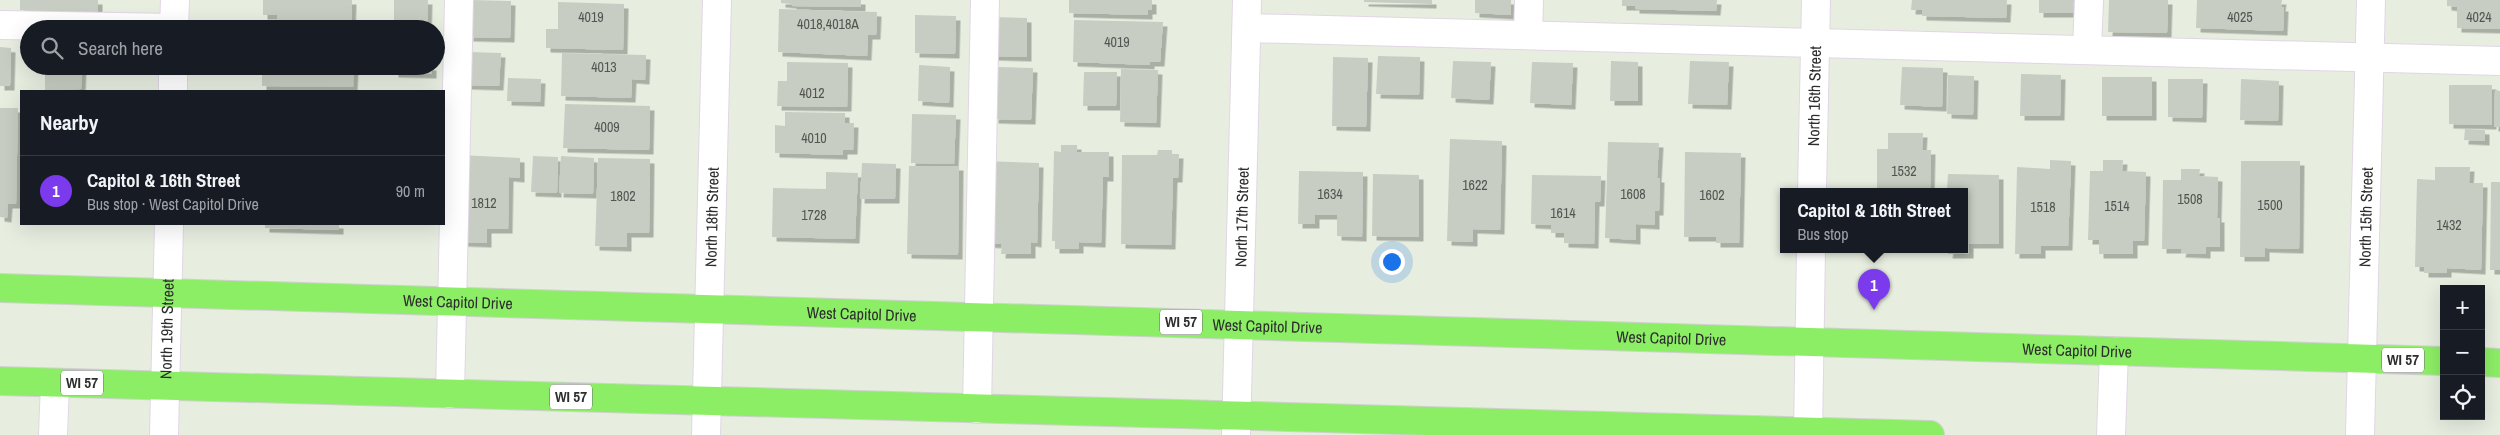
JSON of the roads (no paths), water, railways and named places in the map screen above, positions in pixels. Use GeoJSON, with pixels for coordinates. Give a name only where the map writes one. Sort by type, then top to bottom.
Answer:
{"type":"FeatureCollection","features":[{"type":"Feature","properties":{"kind":"main road","name":"West Capitol Drive"},"geometry":{"type":"LineString","coordinates":[[0,288],[2440,361]]}},
{"type":"Feature","properties":{"kind":"main road"},"geometry":{"type":"LineString","coordinates":[[2485,362],[2500,363]]}},
{"type":"Feature","properties":{"kind":"main road","name":"WI 57"},"geometry":{"type":"LineString","coordinates":[[0,381],[977,410],[1236,426],[1930,435]]}},
{"type":"Feature","properties":{"kind":"street"},"geometry":{"type":"LineString","coordinates":[[174,20],[175,0]]}},
{"type":"Feature","properties":{"kind":"street"},"geometry":{"type":"LineString","coordinates":[[450,394],[459,0]]}},
{"type":"Feature","properties":{"kind":"street","name":"North 18th Street"},"geometry":{"type":"LineString","coordinates":[[706,435],[717,0]]}},
{"type":"Feature","properties":{"kind":"street"},"geometry":{"type":"LineString","coordinates":[[977,410],[985,0]]}},
{"type":"Feature","properties":{"kind":"street","name":"North 17th Street"},"geometry":{"type":"LineString","coordinates":[[1236,426],[1247,0]]}},
{"type":"Feature","properties":{"kind":"street"},"geometry":{"type":"LineString","coordinates":[[1528,34],[1529,0]]}},
{"type":"Feature","properties":{"kind":"street","name":"North 16th Street"},"geometry":{"type":"LineString","coordinates":[[1812,188],[1816,0]]}},
{"type":"Feature","properties":{"kind":"street"},"geometry":{"type":"LineString","coordinates":[[2087,49],[2089,0]]}},
{"type":"Feature","properties":{"kind":"street","name":"North 15th Street"},"geometry":{"type":"LineString","coordinates":[[2360,435],[2371,0]]}},
{"type":"Feature","properties":{"kind":"street"},"geometry":{"type":"LineString","coordinates":[[0,25],[20,25]]}},
{"type":"Feature","properties":{"kind":"street"},"geometry":{"type":"LineString","coordinates":[[1247,28],[2500,61]]}},
{"type":"Feature","properties":{"kind":"street"},"geometry":{"type":"LineString","coordinates":[[173,75],[173,90]]}},
{"type":"Feature","properties":{"kind":"street","name":"North 19th Street"},"geometry":{"type":"LineString","coordinates":[[164,435],[169,225]]}},
{"type":"Feature","properties":{"kind":"street"},"geometry":{"type":"LineString","coordinates":[[1808,433],[1811,253]]}},
{"type":"Feature","properties":{"kind":"street"},"geometry":{"type":"LineString","coordinates":[[2111,435],[2114,351]]}},
{"type":"Feature","properties":{"kind":"street"},"geometry":{"type":"LineString","coordinates":[[53,435],[56,383]]}},
{"type":"Feature","properties":{"kind":"place","name":"Capitol & 16th Street"},"geometry":{"type":"Point","coordinates":[1874,310]}}]}
